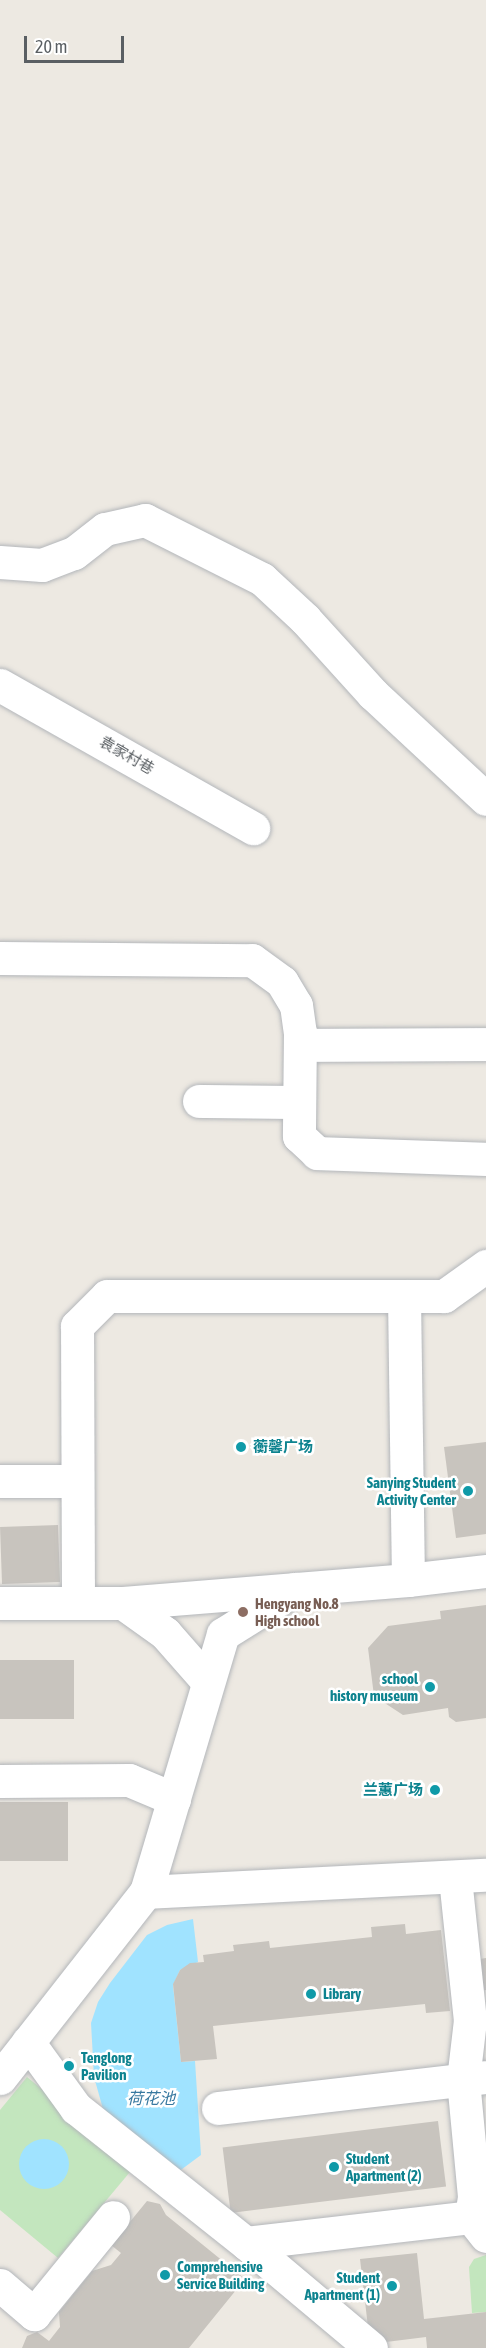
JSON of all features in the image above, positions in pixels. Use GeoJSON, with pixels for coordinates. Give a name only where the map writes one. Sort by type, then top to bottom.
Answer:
{"type":"FeatureCollection","features":[{"type":"Feature","properties":{"kind":"street"},"geometry":{"type":"LineString","coordinates":[[0,562],[42,566],[74,553],[105,530],[145,520],[262,579],[305,619],[373,694],[486,799]]}},
{"type":"Feature","properties":{"kind":"street","name":"袁家村巷"},"geometry":{"type":"LineString","coordinates":[[0,685],[253,828]]}},
{"type":"Feature","properties":{"kind":"street"},"geometry":{"type":"LineString","coordinates":[[0,958],[252,960],[282,982],[296,1005],[300,1045],[299,1136],[317,1153],[486,1159]]}},
{"type":"Feature","properties":{"kind":"street"},"geometry":{"type":"LineString","coordinates":[[300,1045],[486,1044]]}},
{"type":"Feature","properties":{"kind":"street"},"geometry":{"type":"LineString","coordinates":[[199,1101],[299,1102]]}},
{"type":"Feature","properties":{"kind":"street"},"geometry":{"type":"LineString","coordinates":[[78,1603],[76,1326],[107,1296],[444,1296],[486,1266]]}},
{"type":"Feature","properties":{"kind":"street"},"geometry":{"type":"LineString","coordinates":[[404,1296],[408,1580]]}},
{"type":"Feature","properties":{"kind":"street"},"geometry":{"type":"LineString","coordinates":[[0,1482],[77,1481]]}},
{"type":"Feature","properties":{"kind":"street"},"geometry":{"type":"LineString","coordinates":[[0,1603],[123,1603],[408,1580],[486,1571]]}},
{"type":"Feature","properties":{"kind":"street"},"geometry":{"type":"LineString","coordinates":[[0,2078],[146,1892],[223,1634],[295,1589]]}},
{"type":"Feature","properties":{"kind":"street"},"geometry":{"type":"LineString","coordinates":[[123,1603],[165,1633],[207,1683]]}},
{"type":"Feature","properties":{"kind":"street"},"geometry":{"type":"LineString","coordinates":[[0,1781],[129,1780],[174,1799]]}},
{"type":"Feature","properties":{"kind":"street"},"geometry":{"type":"LineString","coordinates":[[146,1892],[470,1876],[459,1916],[474,2078],[474,2197],[478,2226],[246,2243]]}},
{"type":"Feature","properties":{"kind":"street"},"geometry":{"type":"LineString","coordinates":[[407,1880],[459,1916]]}},
{"type":"Feature","properties":{"kind":"street"},"geometry":{"type":"LineString","coordinates":[[28,2043],[76,2108],[246,2243],[370,2348]]}},
{"type":"Feature","properties":{"kind":"street"},"geometry":{"type":"LineString","coordinates":[[218,2108],[474,2078]]}},
{"type":"Feature","properties":{"kind":"street"},"geometry":{"type":"LineString","coordinates":[[0,2285],[34,2314],[113,2217]]}},
{"type":"Feature","properties":{"kind":"green space"},"geometry":{"type":"Polygon","coordinates":[[[27,2077],[135,2166],[58,2258],[0,2210],[0,2110],[27,2077]]]}},
{"type":"Feature","properties":{"kind":"green space"},"geometry":{"type":"Polygon","coordinates":[[[486,2255],[486,2312],[472,2313],[469,2267],[474,2259],[486,2255]]]}},
{"type":"Feature","properties":{"kind":"water","name":"荷花池"},"geometry":{"type":"Polygon","coordinates":[[[193,1919],[198,1962],[180,1970],[173,1985],[181,2062],[195,2061],[201,2155],[174,2175],[103,2109],[94,2077],[91,2023],[98,2002],[110,1983],[147,1935],[167,1925],[193,1919]]]}},
{"type":"Feature","properties":{"kind":"water"},"geometry":{"type":"Polygon","coordinates":[[[44,2139],[62,2146],[69,2164],[62,2182],[44,2189],[26,2182],[19,2164],[26,2146],[44,2139]]]}},
{"type":"Feature","properties":{"kind":"building","name":"Sanying Student Activity Center"},"geometry":{"type":"Polygon","coordinates":[[[486,1442],[486,1534],[456,1538],[444,1447],[486,1442]]]}},
{"type":"Feature","properties":{"kind":"building"},"geometry":{"type":"Polygon","coordinates":[[[58,1525],[60,1582],[2,1584],[0,1527],[58,1525]]]}},
{"type":"Feature","properties":{"kind":"building"},"geometry":{"type":"Polygon","coordinates":[[[486,1605],[486,1718],[456,1722],[449,1717],[448,1708],[403,1715],[374,1696],[368,1648],[388,1626],[441,1619],[440,1611],[486,1605]]]}},
{"type":"Feature","properties":{"kind":"building"},"geometry":{"type":"Polygon","coordinates":[[[0,1660],[74,1660],[74,1719],[0,1719],[0,1660]]]}},
{"type":"Feature","properties":{"kind":"building"},"geometry":{"type":"Polygon","coordinates":[[[0,1802],[68,1802],[68,1861],[0,1861],[0,1802]]]}},
{"type":"Feature","properties":{"kind":"building","name":"Library"},"geometry":{"type":"Polygon","coordinates":[[[405,1924],[406,1934],[441,1930],[450,2011],[426,2013],[425,2004],[213,2026],[217,2059],[181,2062],[173,1984],[180,1970],[190,1963],[204,1962],[203,1955],[234,1951],[233,1945],[269,1941],[270,1948],[372,1937],[371,1927],[405,1924]]]}},
{"type":"Feature","properties":{"kind":"building"},"geometry":{"type":"Polygon","coordinates":[[[486,1958],[486,1990],[477,1991],[473,1960],[486,1958]]]}},
{"type":"Feature","properties":{"kind":"building","name":"Tenglong Pavilion"},"geometry":{"type":"Polygon","coordinates":[[[70,2057],[77,2067],[66,2074],[59,2064],[70,2057]]]}},
{"type":"Feature","properties":{"kind":"building","name":"Student Apartment (2)"},"geometry":{"type":"Polygon","coordinates":[[[438,2121],[446,2187],[231,2213],[223,2147],[438,2121]]]}},
{"type":"Feature","properties":{"kind":"building","name":"Comprehensive Service Building"},"geometry":{"type":"Polygon","coordinates":[[[147,2201],[160,2204],[166,2215],[245,2279],[189,2348],[22,2348],[27,2336],[37,2332],[49,2341],[60,2327],[59,2312],[92,2271],[111,2265],[121,2253],[111,2245],[147,2201]]]}},
{"type":"Feature","properties":{"kind":"building","name":"Student Apartment (1)"},"geometry":{"type":"Polygon","coordinates":[[[417,2253],[424,2319],[486,2312],[486,2348],[427,2348],[426,2337],[370,2344],[360,2259],[417,2253]]]}},
{"type":"Feature","properties":{"kind":"place","name":"蘅馨广场"},"geometry":{"type":"Point","coordinates":[241,1447]}},
{"type":"Feature","properties":{"kind":"place","name":"Sanying Student Activity Center"},"geometry":{"type":"Point","coordinates":[468,1491]}},
{"type":"Feature","properties":{"kind":"place","name":"Hengyang No.8 High school"},"geometry":{"type":"Point","coordinates":[243,1612]}},
{"type":"Feature","properties":{"kind":"place","name":"school history museum"},"geometry":{"type":"Point","coordinates":[430,1687]}},
{"type":"Feature","properties":{"kind":"place","name":"兰蕙广场"},"geometry":{"type":"Point","coordinates":[435,1790]}},
{"type":"Feature","properties":{"kind":"place","name":"Library"},"geometry":{"type":"Point","coordinates":[311,1994]}},
{"type":"Feature","properties":{"kind":"place","name":"Tenglong Pavilion"},"geometry":{"type":"Point","coordinates":[69,2066]}},
{"type":"Feature","properties":{"kind":"place","name":"Student Apartment (2)"},"geometry":{"type":"Point","coordinates":[334,2167]}},
{"type":"Feature","properties":{"kind":"place","name":"Comprehensive Service Building"},"geometry":{"type":"Point","coordinates":[165,2275]}},
{"type":"Feature","properties":{"kind":"place","name":"Student Apartment (1)"},"geometry":{"type":"Point","coordinates":[392,2286]}}]}
